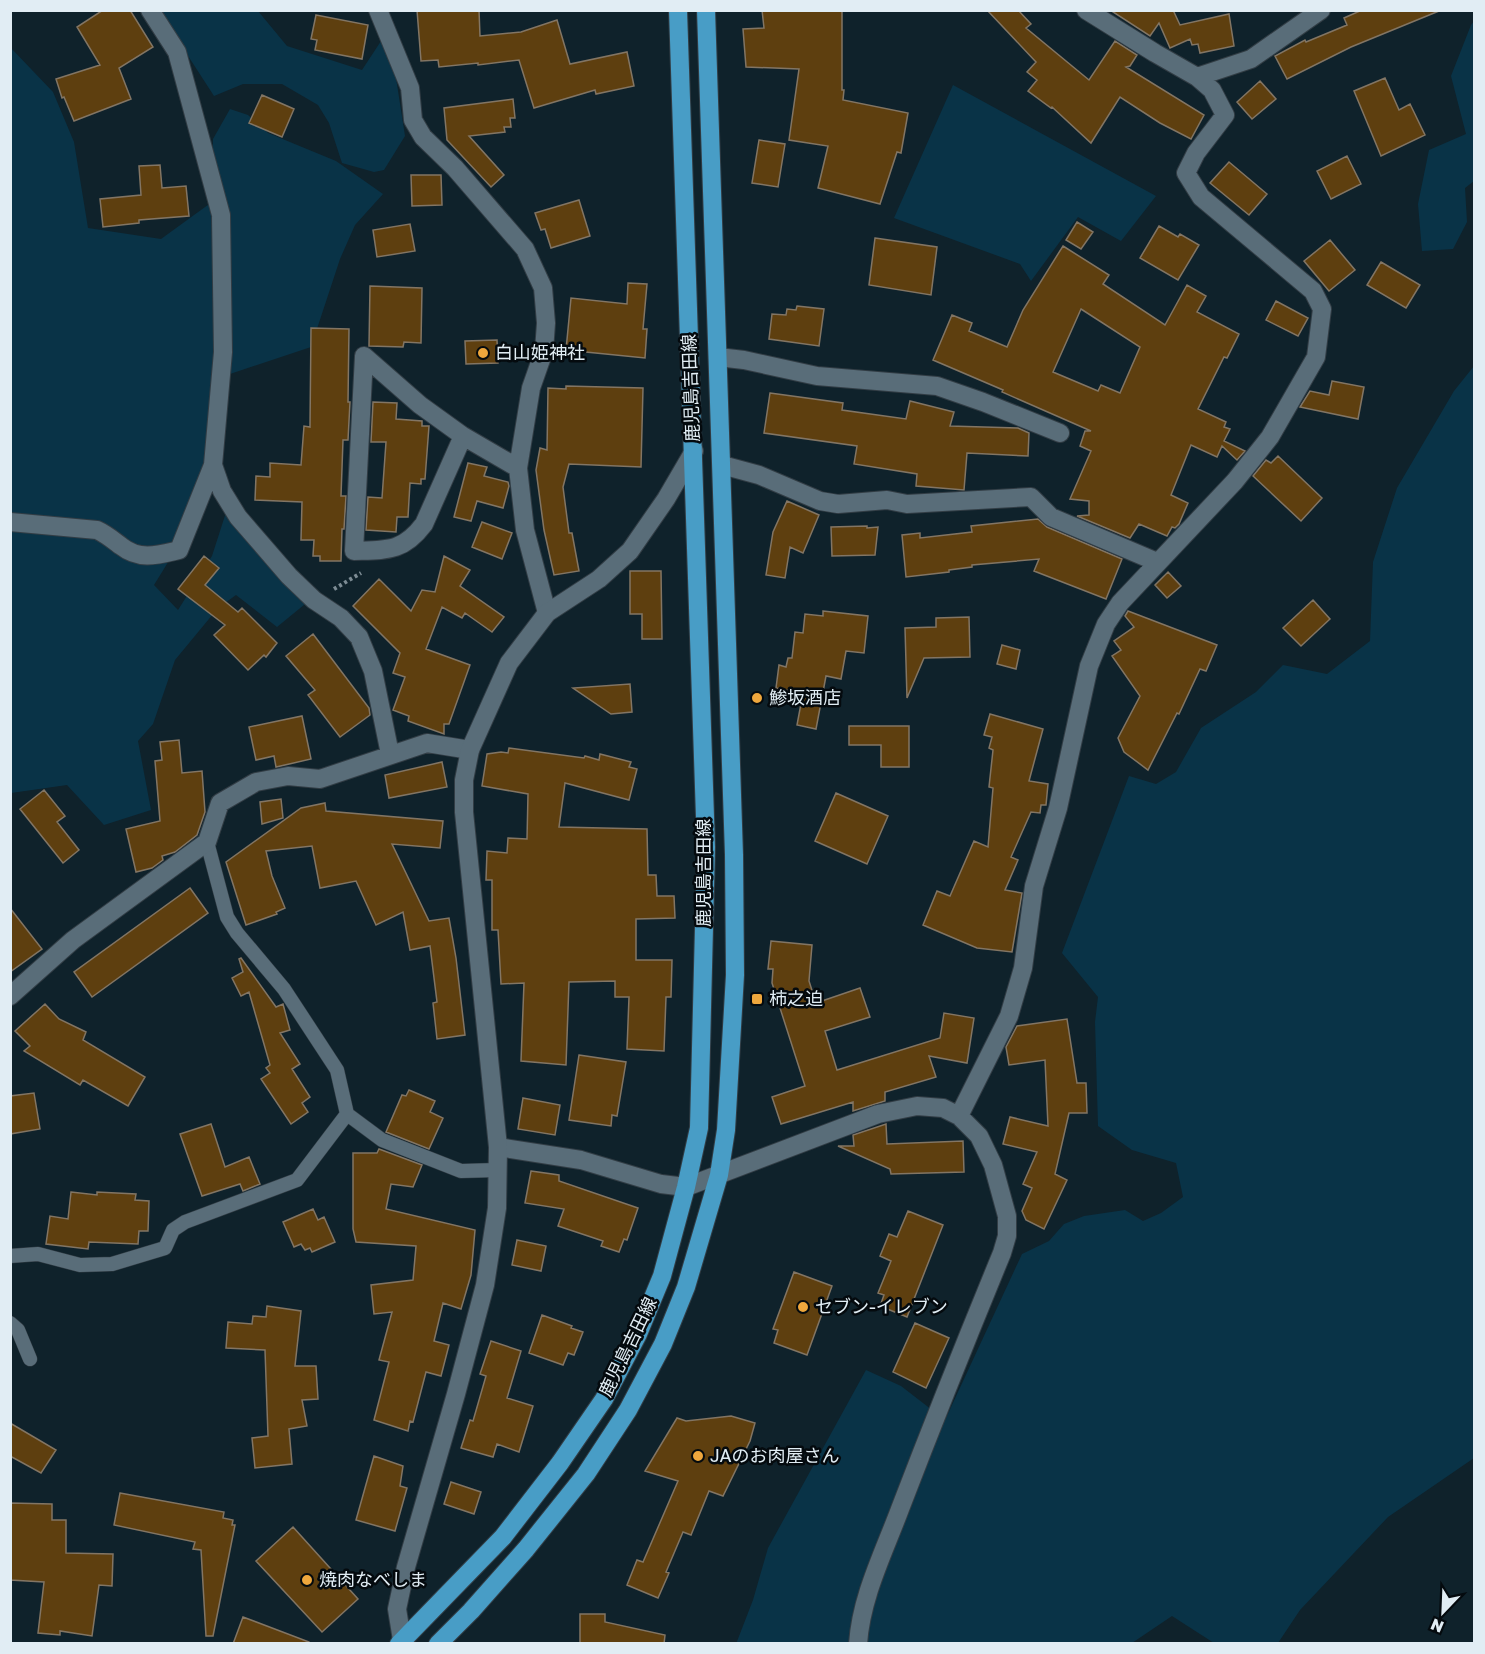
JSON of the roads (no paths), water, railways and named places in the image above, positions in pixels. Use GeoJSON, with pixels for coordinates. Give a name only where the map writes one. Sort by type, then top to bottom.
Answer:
{"type":"FeatureCollection","features":[{"type":"Feature","properties":{"kind":"main road","name":"鹿児島吉田線"},"geometry":{"type":"LineString","coordinates":[[400,1642],[503,1537],[560,1463],[604,1399],[638,1334],[662,1276],[699,1128],[706,847],[678,10]]}},
{"type":"Feature","properties":{"kind":"main road","name":"鹿児島吉田線"},"geometry":{"type":"LineString","coordinates":[[438,1644],[526,1549],[586,1474],[628,1410],[663,1344],[686,1287],[719,1175],[726,1130],[735,975],[733,831],[706,10]]}},
{"type":"Feature","properties":{"kind":"street"},"geometry":{"type":"LineString","coordinates":[[10,522],[97,530],[123,548],[143,557],[179,550],[213,465],[223,352],[221,215],[177,52],[150,10]]}},
{"type":"Feature","properties":{"kind":"street"},"geometry":{"type":"LineString","coordinates":[[378,10],[410,88],[413,120],[423,137],[455,168],[525,249],[543,288],[546,323],[544,351],[531,388],[518,468],[525,530],[547,613]]}},
{"type":"Feature","properties":{"kind":"street"},"geometry":{"type":"LineString","coordinates":[[959,1116],[1009,1016],[1023,968],[1034,886],[1058,808],[1093,652],[1106,624],[1120,603],[1235,481],[1270,437],[1316,357],[1322,309],[1313,291],[1201,197],[1186,173],[1196,153],[1225,115],[1212,90],[1197,76],[1086,10]]}},
{"type":"Feature","properties":{"kind":"street"},"geometry":{"type":"LineString","coordinates":[[1197,76],[1251,59],[1321,10]]}},
{"type":"Feature","properties":{"kind":"street"},"geometry":{"type":"LineString","coordinates":[[463,436],[424,524],[416,535],[408,542],[389,550],[354,550],[364,356],[420,405],[463,436],[518,468]]}},
{"type":"Feature","properties":{"kind":"street"},"geometry":{"type":"LineString","coordinates":[[718,357],[744,360],[817,376],[937,386],[1060,433]]}},
{"type":"Feature","properties":{"kind":"street"},"geometry":{"type":"LineString","coordinates":[[400,1642],[397,1609],[406,1567],[485,1285],[497,1208],[498,1147],[464,812],[464,780],[470,750],[509,663],[547,613],[599,579],[630,551],[666,499],[694,451]]}},
{"type":"Feature","properties":{"kind":"street"},"geometry":{"type":"LineString","coordinates":[[213,465],[222,491],[238,517],[289,576],[314,600],[341,618],[359,637],[373,671],[390,754]]}},
{"type":"Feature","properties":{"kind":"street"},"geometry":{"type":"LineString","coordinates":[[722,465],[759,475],[820,501],[838,504],[887,500],[907,504],[1031,497],[1051,517],[1157,562]]}},
{"type":"Feature","properties":{"kind":"street"},"geometry":{"type":"LineString","coordinates":[[10,996],[73,940],[207,842],[220,803],[256,782],[288,776],[320,779],[427,743],[470,750]]}},
{"type":"Feature","properties":{"kind":"street"},"geometry":{"type":"LineString","coordinates":[[498,1147],[581,1160],[661,1184],[686,1187],[878,1114],[917,1106],[943,1108],[959,1116],[979,1136],[993,1165],[1007,1216],[1007,1236],[877,1569],[861,1614],[858,1644]]}},
{"type":"Feature","properties":{"kind":"lane"},"geometry":{"type":"LineString","coordinates":[[207,842],[227,917],[237,933],[284,989],[337,1070],[346,1114],[382,1140],[461,1171],[497,1170]]}},
{"type":"Feature","properties":{"kind":"lane"},"geometry":{"type":"LineString","coordinates":[[10,1256],[38,1254],[80,1265],[112,1264],[165,1248],[174,1230],[185,1222],[297,1180],[346,1114]]}},
{"type":"Feature","properties":{"kind":"lane"},"geometry":{"type":"LineString","coordinates":[[10,1323],[18,1330],[30,1359]]}},
{"type":"Feature","properties":{"kind":"place","name":"白山姫神社"},"geometry":{"type":"Point","coordinates":[483,353]}},
{"type":"Feature","properties":{"kind":"place","name":"鯵坂酒店"},"geometry":{"type":"Point","coordinates":[757,698]}},
{"type":"Feature","properties":{"kind":"place","name":"柿之迫"},"geometry":{"type":"Point","coordinates":[757,999]}},
{"type":"Feature","properties":{"kind":"place","name":"セブン-イレブン"},"geometry":{"type":"Point","coordinates":[803,1307]}},
{"type":"Feature","properties":{"kind":"place","name":"JAのお肉屋さん"},"geometry":{"type":"Point","coordinates":[698,1456]}},
{"type":"Feature","properties":{"kind":"place","name":"焼肉なべしま"},"geometry":{"type":"Point","coordinates":[307,1580]}}]}
